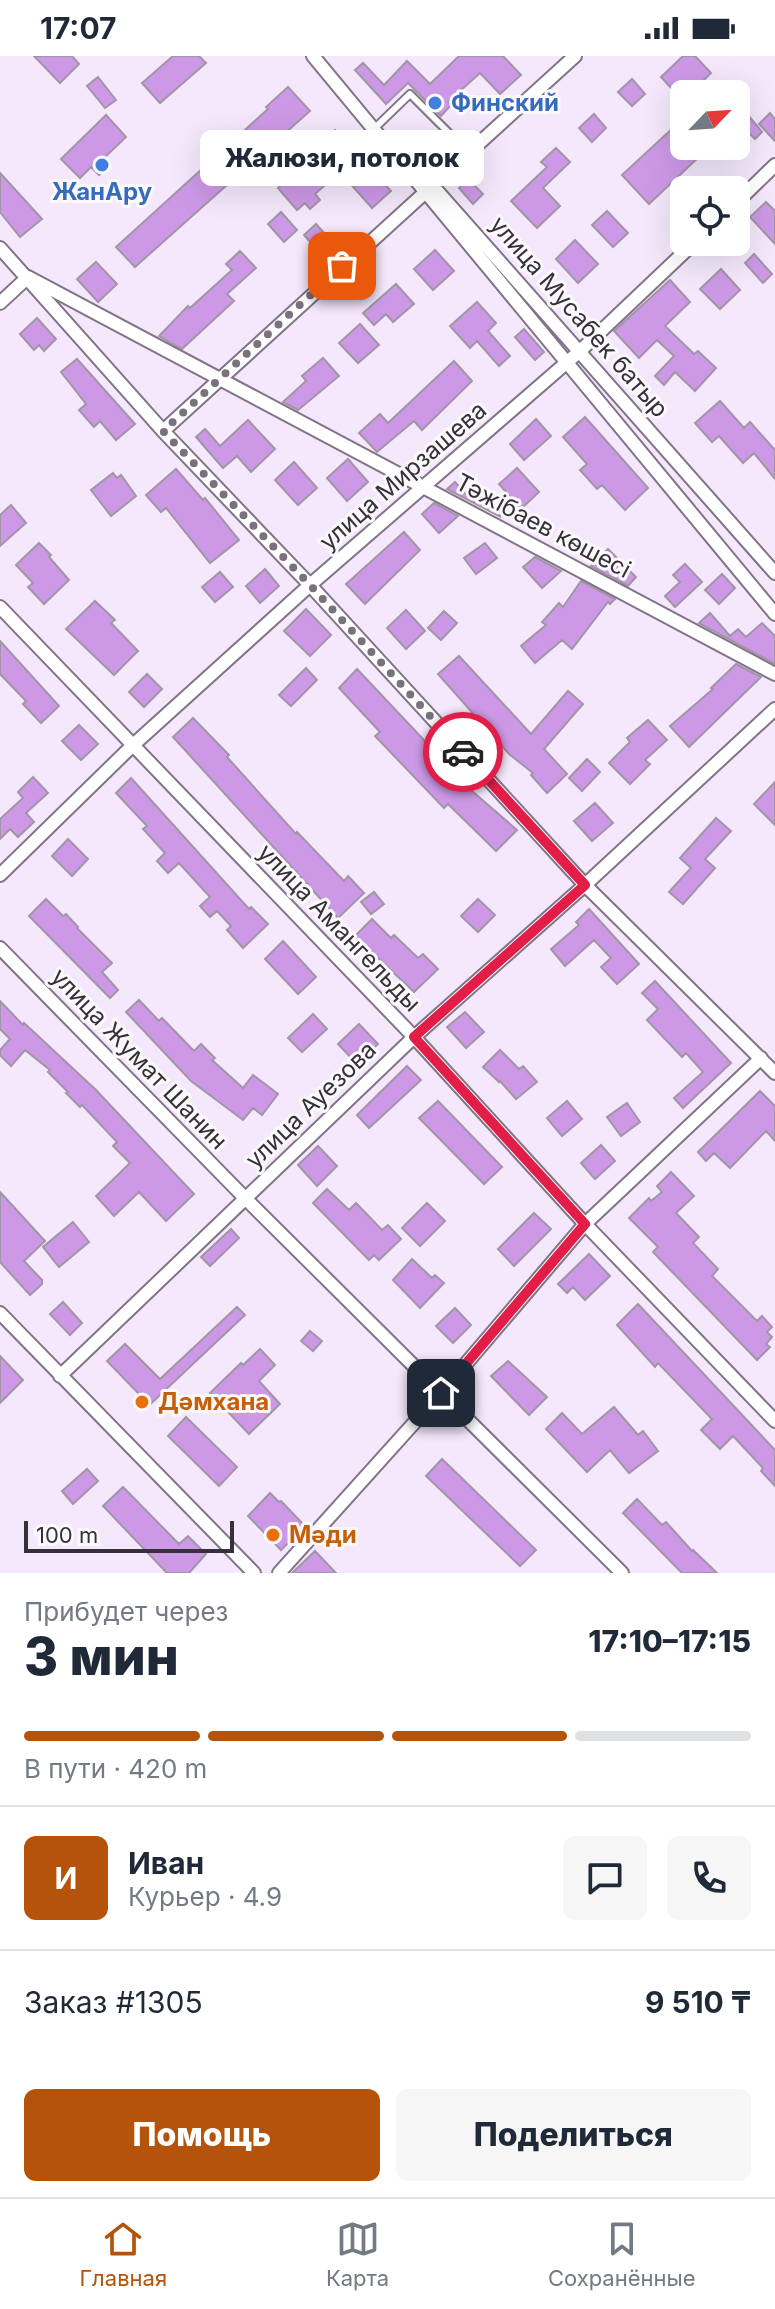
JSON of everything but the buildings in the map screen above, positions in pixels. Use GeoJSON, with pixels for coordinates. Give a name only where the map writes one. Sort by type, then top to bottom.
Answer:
{"type":"FeatureCollection","features":[{"type":"Feature","properties":{"kind":"street","name":"улица Мусабек батыр"},"geometry":{"type":"LineString","coordinates":[[314,56],[432,184],[775,573]]}},
{"type":"Feature","properties":{"kind":"street"},"geometry":{"type":"LineString","coordinates":[[314,56],[775,614]]}},
{"type":"Feature","properties":{"kind":"street"},"geometry":{"type":"LineString","coordinates":[[163,431],[575,56]]}},
{"type":"Feature","properties":{"kind":"street"},"geometry":{"type":"LineString","coordinates":[[750,189],[775,165]]}},
{"type":"Feature","properties":{"kind":"street"},"geometry":{"type":"LineString","coordinates":[[0,248],[163,431],[310,585],[585,885],[775,1073]]}},
{"type":"Feature","properties":{"kind":"street","name":"улица Мирзашева"},"geometry":{"type":"LineString","coordinates":[[0,875],[132,746],[310,585],[580,351],[680,256]]}},
{"type":"Feature","properties":{"kind":"street"},"geometry":{"type":"LineString","coordinates":[[0,303],[28,277]]}},
{"type":"Feature","properties":{"kind":"street","name":"Тәжібаев көшесі"},"geometry":{"type":"LineString","coordinates":[[28,277],[775,674]]}},
{"type":"Feature","properties":{"kind":"street","name":"улица Амангельды"},"geometry":{"type":"LineString","coordinates":[[0,607],[414,1037],[585,1224],[775,1421]]}},
{"type":"Feature","properties":{"kind":"street","name":"улица Ауезова"},"geometry":{"type":"LineString","coordinates":[[60,1376],[414,1037],[585,885],[775,709]]}},
{"type":"Feature","properties":{"kind":"street","name":"улица Жумат Шанин"},"geometry":{"type":"LineString","coordinates":[[0,948],[245,1198],[622,1573]]}},
{"type":"Feature","properties":{"kind":"street"},"geometry":{"type":"LineString","coordinates":[[279,1573],[441,1393],[585,1224],[761,1058]]}},
{"type":"Feature","properties":{"kind":"street"},"geometry":{"type":"LineString","coordinates":[[0,1313],[254,1573]]}},
{"type":"Feature","properties":{"kind":"lane"},"geometry":{"type":"LineString","coordinates":[[378,125],[410,94],[468,152]]}},
{"type":"Feature","properties":{"kind":"way so far"},"geometry":{"type":"LineString","coordinates":[[342,266],[163,431],[463,752]]}},
{"type":"Feature","properties":{"kind":"place","name":"Финский"},"geometry":{"type":"Point","coordinates":[435,103]}},
{"type":"Feature","properties":{"kind":"place","name":"ЖанАру"},"geometry":{"type":"Point","coordinates":[102,165]}},
{"type":"Feature","properties":{"kind":"place","name":"Жалюзи, потолок"},"geometry":{"type":"Point","coordinates":[342,266]}},
{"type":"Feature","properties":{"kind":"place","name":"Дәмхана"},"geometry":{"type":"Point","coordinates":[142,1402]}},
{"type":"Feature","properties":{"kind":"place","name":"Мәди"},"geometry":{"type":"Point","coordinates":[273,1535]}},
{"type":"Feature","properties":{"kind":"route"},"geometry":{"type":"LineString","coordinates":[[441,1393],[585,1224],[414,1037],[585,885],[463,752]]}}]}
